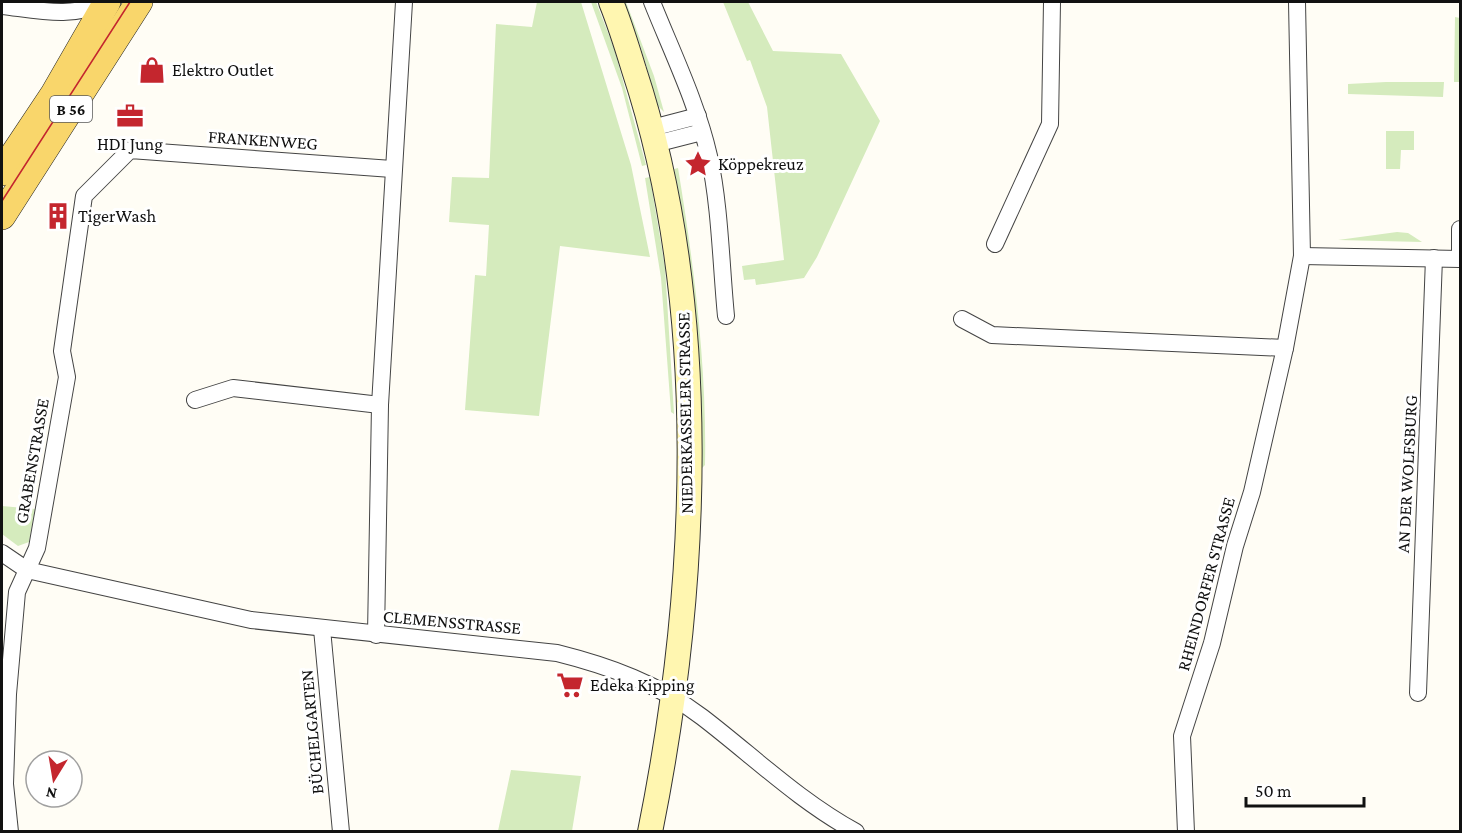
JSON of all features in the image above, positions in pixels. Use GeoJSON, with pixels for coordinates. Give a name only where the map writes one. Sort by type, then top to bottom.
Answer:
{"type":"FeatureCollection","features":[{"type":"Feature","properties":{"kind":"main road","name":"B 56"},"geometry":{"type":"LineString","coordinates":[[2,172],[81,50],[107,2]]}},
{"type":"Feature","properties":{"kind":"main road","name":"B 56"},"geometry":{"type":"LineString","coordinates":[[2,216],[139,2]]}},
{"type":"Feature","properties":{"kind":"main road","name":"NIEDERKASSELER STRASSE"},"geometry":{"type":"LineString","coordinates":[[611,2],[662,166],[683,307],[688,438],[688,521],[673,699],[650,831]]}},
{"type":"Feature","properties":{"kind":"street"},"geometry":{"type":"LineString","coordinates":[[2,6],[59,12],[82,11],[107,2]]}},
{"type":"Feature","properties":{"kind":"street"},"geometry":{"type":"LineString","coordinates":[[376,635],[380,405],[392,169],[404,2]]}},
{"type":"Feature","properties":{"kind":"street"},"geometry":{"type":"LineString","coordinates":[[652,2],[700,124],[714,183],[726,316]]}},
{"type":"Feature","properties":{"kind":"street"},"geometry":{"type":"LineString","coordinates":[[995,244],[1050,124],[1052,2]]}},
{"type":"Feature","properties":{"kind":"street","name":"RHEINDORFER STRASSE"},"geometry":{"type":"LineString","coordinates":[[1186,831],[1182,736],[1212,643],[1235,546],[1252,492],[1285,348],[1302,256],[1297,2]]}},
{"type":"Feature","properties":{"kind":"street"},"geometry":{"type":"LineString","coordinates":[[59,12],[75,22],[81,37],[81,50]]}},
{"type":"Feature","properties":{"kind":"street"},"geometry":{"type":"LineString","coordinates":[[654,136],[700,124]]}},
{"type":"Feature","properties":{"kind":"street","name":"FRANKENWEG"},"geometry":{"type":"LineString","coordinates":[[130,150],[392,169]]}},
{"type":"Feature","properties":{"kind":"street","name":"GRABENSTRASSE"},"geometry":{"type":"LineString","coordinates":[[10,831],[5,784],[8,694],[17,592],[37,548],[66,377],[62,351],[84,196],[130,150]]}},
{"type":"Feature","properties":{"kind":"street"},"geometry":{"type":"LineString","coordinates":[[1302,256],[1460,259],[1461,230]]}},
{"type":"Feature","properties":{"kind":"street","name":"AN DER WOLFSBURG"},"geometry":{"type":"LineString","coordinates":[[1418,693],[1434,258]]}},
{"type":"Feature","properties":{"kind":"street"},"geometry":{"type":"LineString","coordinates":[[962,319],[992,335],[1285,348]]}},
{"type":"Feature","properties":{"kind":"street"},"geometry":{"type":"LineString","coordinates":[[195,400],[233,388],[380,405]]}},
{"type":"Feature","properties":{"kind":"street","name":"CLEMENSSTRASSE"},"geometry":{"type":"LineString","coordinates":[[2,553],[27,570],[251,620],[557,653],[604,665],[642,681],[700,716],[779,780],[856,831]]}},
{"type":"Feature","properties":{"kind":"street","name":"BÜCHELGARTEN"},"geometry":{"type":"LineString","coordinates":[[322,629],[341,831]]}},
{"type":"Feature","properties":{"kind":"green space"},"geometry":{"type":"Polygon","coordinates":[[[537,2],[581,2],[631,165],[650,257],[560,246],[539,416],[465,410],[475,275],[486,276],[489,225],[449,222],[452,177],[489,178],[496,24],[532,27],[537,2]]]}},
{"type":"Feature","properties":{"kind":"green space"},"geometry":{"type":"Polygon","coordinates":[[[591,2],[596,2],[614,48],[646,165],[642,166],[622,88],[591,2]]]}},
{"type":"Feature","properties":{"kind":"green space"},"geometry":{"type":"Polygon","coordinates":[[[622,2],[626,2],[654,76],[664,112],[658,106],[640,45],[622,2]]]}},
{"type":"Feature","properties":{"kind":"green space"},"geometry":{"type":"Polygon","coordinates":[[[723,2],[748,2],[773,51],[841,54],[880,121],[817,257],[804,278],[756,285],[755,279],[744,280],[742,266],[784,260],[767,107],[750,60],[747,61],[723,2]]]}},
{"type":"Feature","properties":{"kind":"green space"},"geometry":{"type":"Polygon","coordinates":[[[1455,17],[1460,18],[1460,82],[1454,82],[1455,17]]]}},
{"type":"Feature","properties":{"kind":"green space"},"geometry":{"type":"Polygon","coordinates":[[[1444,82],[1443,97],[1348,94],[1348,84],[1444,82]]]}},
{"type":"Feature","properties":{"kind":"green space"},"geometry":{"type":"Polygon","coordinates":[[[1386,131],[1414,131],[1414,150],[1401,150],[1400,169],[1386,169],[1386,131]]]}},
{"type":"Feature","properties":{"kind":"green space"},"geometry":{"type":"Polygon","coordinates":[[[678,168],[702,354],[705,465],[702,468],[693,318],[674,169],[678,168]]]}},
{"type":"Feature","properties":{"kind":"green space"},"geometry":{"type":"Polygon","coordinates":[[[650,177],[665,267],[674,414],[671,412],[661,278],[645,178],[650,177]]]}},
{"type":"Feature","properties":{"kind":"green space"},"geometry":{"type":"Polygon","coordinates":[[[1397,232],[1408,233],[1422,242],[1338,240],[1397,232]]]}},
{"type":"Feature","properties":{"kind":"green space"},"geometry":{"type":"Polygon","coordinates":[[[2,506],[35,509],[29,542],[18,546],[2,534],[2,506]]]}},
{"type":"Feature","properties":{"kind":"green space"},"geometry":{"type":"Polygon","coordinates":[[[511,770],[581,776],[572,831],[498,831],[511,770]]]}},
{"type":"Feature","properties":{"kind":"tram line"},"geometry":{"type":"LineString","coordinates":[[2,201],[130,2]]}},
{"type":"Feature","properties":{"kind":"place","name":"Elektro Outlet"},"geometry":{"type":"Point","coordinates":[152,70]}},
{"type":"Feature","properties":{"kind":"place","name":"HDI Jung"},"geometry":{"type":"Point","coordinates":[130,116]}},
{"type":"Feature","properties":{"kind":"place","name":"Köppekreuz"},"geometry":{"type":"Point","coordinates":[698,164]}},
{"type":"Feature","properties":{"kind":"place","name":"TigerWash"},"geometry":{"type":"Point","coordinates":[58,216]}},
{"type":"Feature","properties":{"kind":"place","name":"Edeka Kipping"},"geometry":{"type":"Point","coordinates":[570,685]}}]}
